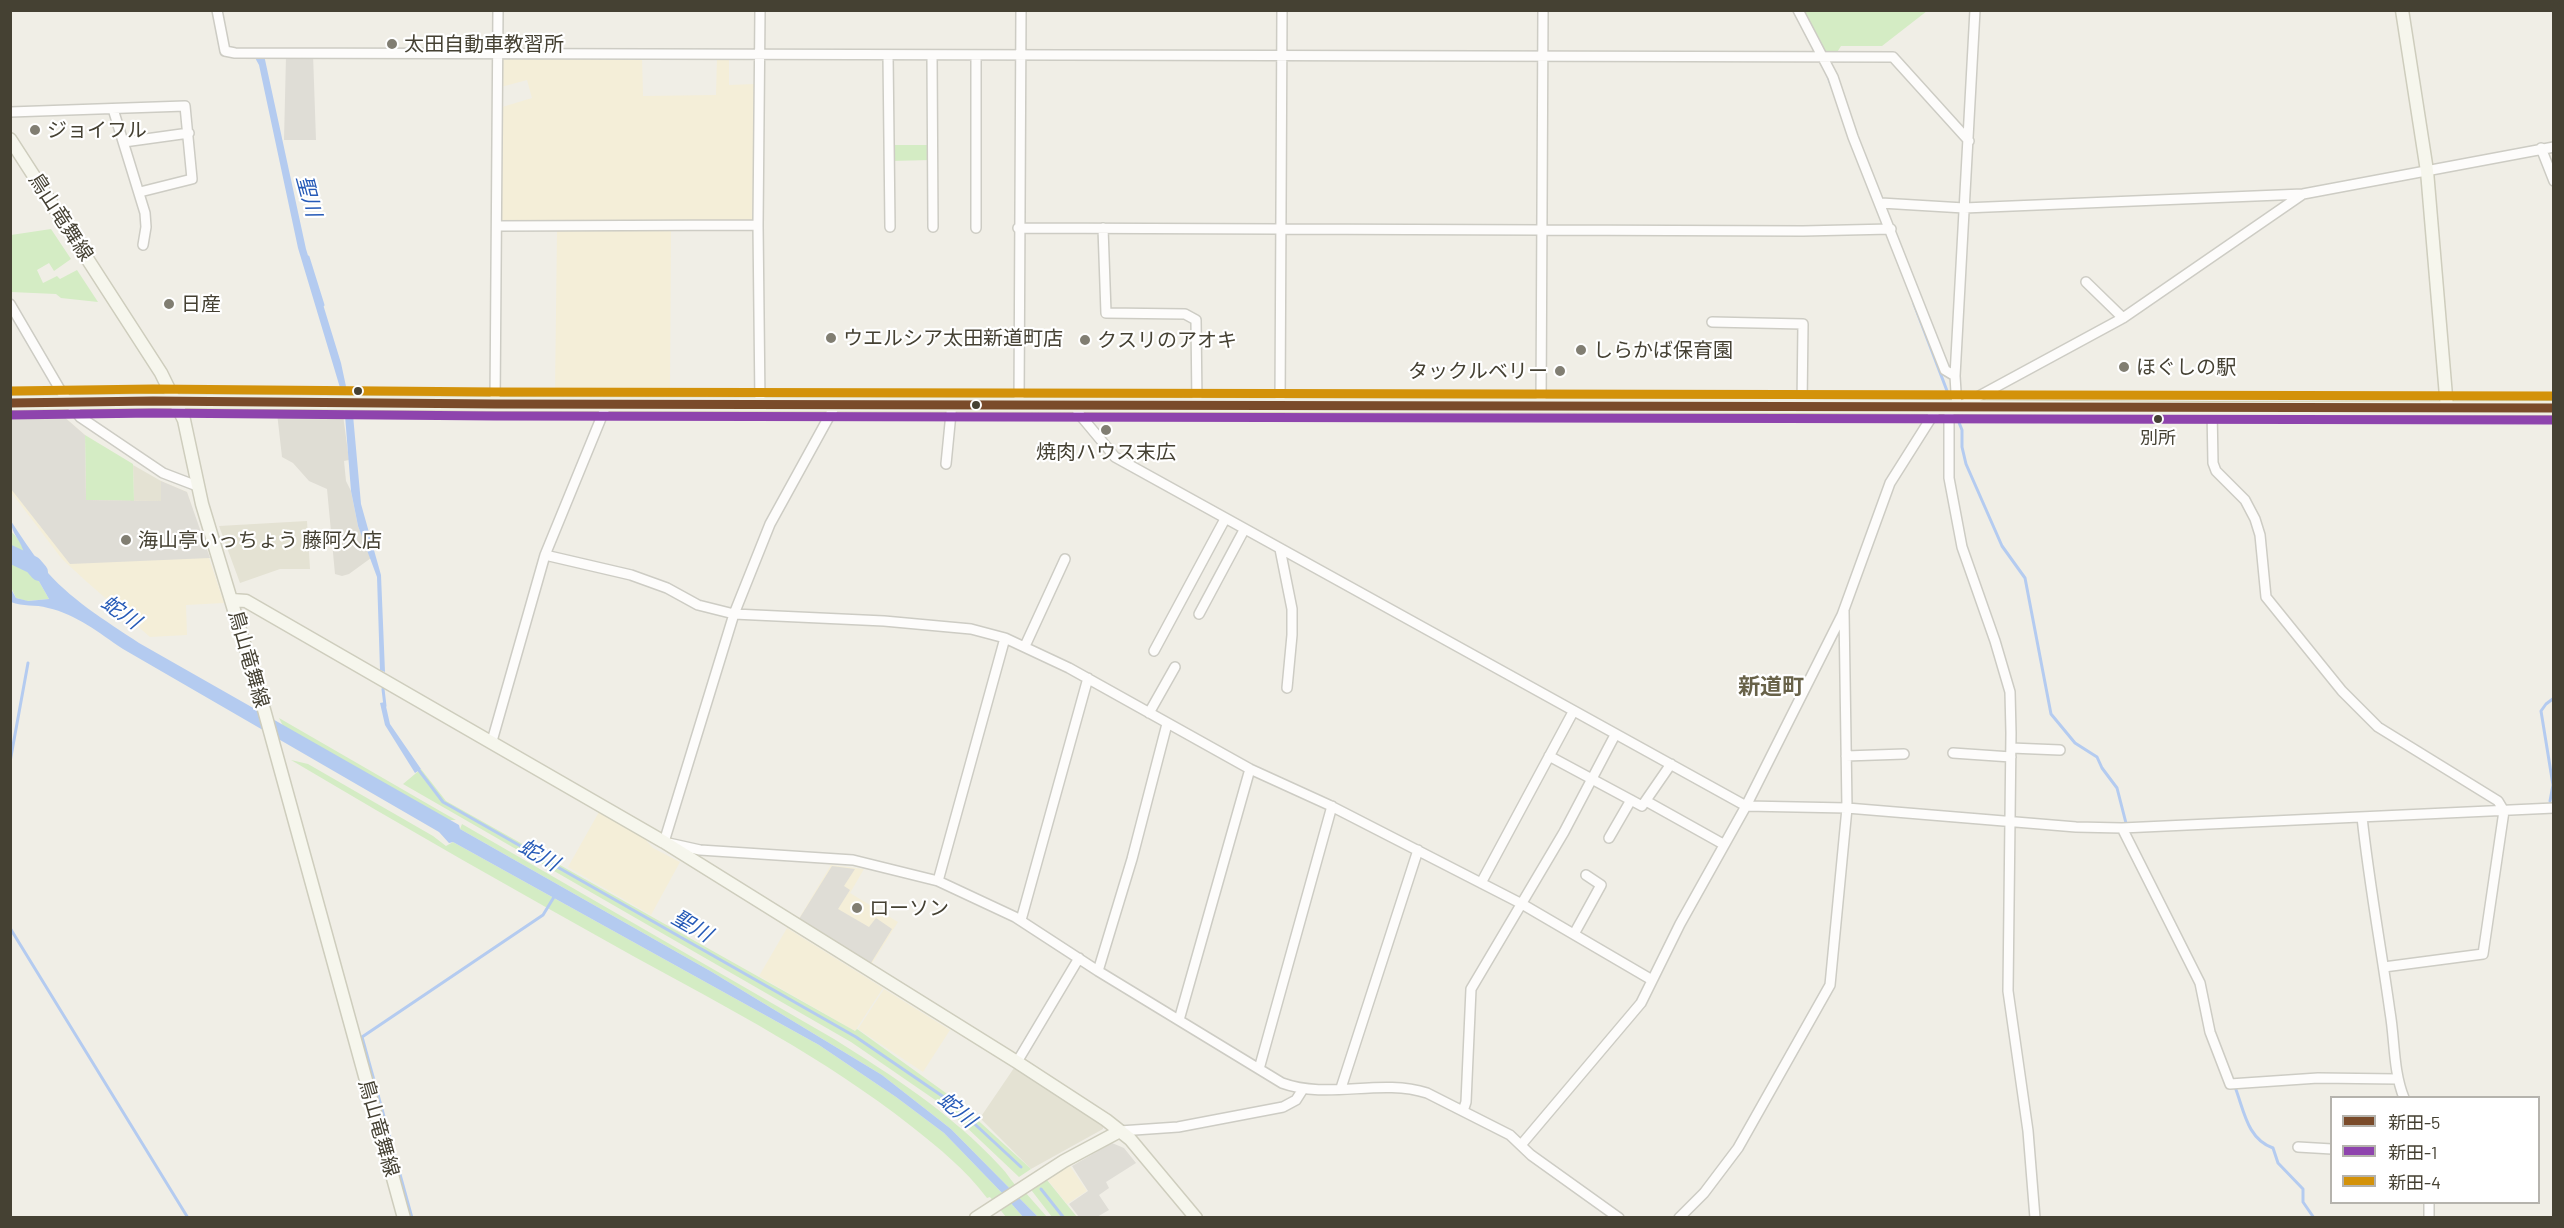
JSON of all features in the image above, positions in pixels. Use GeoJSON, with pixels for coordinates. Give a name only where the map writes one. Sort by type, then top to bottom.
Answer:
{"type":"FeatureCollection","features":[{"type":"Feature","properties":{"kind":"main road"},"geometry":{"type":"LineString","coordinates":[[10,403],[952,403],[2212,409],[2553,408]]}},
{"type":"Feature","properties":{"kind":"street"},"geometry":{"type":"LineString","coordinates":[[217,10],[225,51],[253,53],[1893,57],[1969,141]]}},
{"type":"Feature","properties":{"kind":"street"},"geometry":{"type":"LineString","coordinates":[[495,404],[498,10]]}},
{"type":"Feature","properties":{"kind":"street"},"geometry":{"type":"LineString","coordinates":[[760,10],[758,225],[760,404]]}},
{"type":"Feature","properties":{"kind":"street"},"geometry":{"type":"LineString","coordinates":[[1019,404],[1018,228],[1021,10]]}},
{"type":"Feature","properties":{"kind":"street"},"geometry":{"type":"LineString","coordinates":[[1280,405],[1282,10]]}},
{"type":"Feature","properties":{"kind":"street"},"geometry":{"type":"LineString","coordinates":[[1541,406],[1543,10]]}},
{"type":"Feature","properties":{"kind":"street"},"geometry":{"type":"LineString","coordinates":[[1798,10],[1833,77],[1853,137],[1946,370],[1955,376]]}},
{"type":"Feature","properties":{"kind":"street"},"geometry":{"type":"LineString","coordinates":[[1975,10],[1955,376],[1948,408],[1949,478],[1962,546],[2010,692],[2008,991],[2028,1131],[2035,1218]]}},
{"type":"Feature","properties":{"kind":"street"},"geometry":{"type":"LineString","coordinates":[[2402,10],[2427,171],[2447,408]]}},
{"type":"Feature","properties":{"kind":"street"},"geometry":{"type":"LineString","coordinates":[[888,55],[890,227]]}},
{"type":"Feature","properties":{"kind":"street"},"geometry":{"type":"LineString","coordinates":[[932,55],[933,227]]}},
{"type":"Feature","properties":{"kind":"street"},"geometry":{"type":"LineString","coordinates":[[976,55],[976,228]]}},
{"type":"Feature","properties":{"kind":"street"},"geometry":{"type":"LineString","coordinates":[[10,112],[185,106],[192,178],[140,192]]}},
{"type":"Feature","properties":{"kind":"street"},"geometry":{"type":"LineString","coordinates":[[113,110],[147,219],[143,245]]}},
{"type":"Feature","properties":{"kind":"street"},"geometry":{"type":"LineString","coordinates":[[123,142],[189,133]]}},
{"type":"Feature","properties":{"kind":"street","name":"鳥山竜舞線"},"geometry":{"type":"LineString","coordinates":[[10,139],[177,402],[187,430],[197,486],[264,709],[404,1218]]}},
{"type":"Feature","properties":{"kind":"street"},"geometry":{"type":"LineString","coordinates":[[1881,203],[1964,207],[2303,194],[2553,147]]}},
{"type":"Feature","properties":{"kind":"street"},"geometry":{"type":"LineString","coordinates":[[2541,148],[2553,182]]}},
{"type":"Feature","properties":{"kind":"street"},"geometry":{"type":"LineString","coordinates":[[1521,1144],[1641,1003],[1723,844],[1746,806],[1844,609],[1890,483],[1948,408],[2123,318],[2303,194]]}},
{"type":"Feature","properties":{"kind":"street"},"geometry":{"type":"LineString","coordinates":[[497,226],[758,225]]}},
{"type":"Feature","properties":{"kind":"street"},"geometry":{"type":"LineString","coordinates":[[1018,228],[1803,231],[1891,229]]}},
{"type":"Feature","properties":{"kind":"street"},"geometry":{"type":"LineString","coordinates":[[1103,228],[1106,313],[1185,314],[1196,320],[1197,405]]}},
{"type":"Feature","properties":{"kind":"street"},"geometry":{"type":"LineString","coordinates":[[2086,282],[2123,318]]}},
{"type":"Feature","properties":{"kind":"street"},"geometry":{"type":"LineString","coordinates":[[10,303],[14,316],[68,403],[80,417],[121,447],[163,473],[197,486]]}},
{"type":"Feature","properties":{"kind":"street"},"geometry":{"type":"LineString","coordinates":[[1712,322],[1803,324],[1802,406]]}},
{"type":"Feature","properties":{"kind":"street"},"geometry":{"type":"LineString","coordinates":[[492,741],[545,555],[604,411],[604,403]]}},
{"type":"Feature","properties":{"kind":"street"},"geometry":{"type":"LineString","coordinates":[[946,464],[952,403]]}},
{"type":"Feature","properties":{"kind":"street"},"geometry":{"type":"LineString","coordinates":[[664,842],[734,614],[770,525],[836,404]]}},
{"type":"Feature","properties":{"kind":"street"},"geometry":{"type":"LineString","coordinates":[[1074,404],[1080,415],[1115,457],[1746,806],[1847,808],[2122,828],[2553,808]]}},
{"type":"Feature","properties":{"kind":"street"},"geometry":{"type":"LineString","coordinates":[[2212,409],[2213,463],[2216,471],[2245,500],[2255,519],[2260,535],[2266,597],[2342,691],[2378,727],[2498,801],[2504,811],[2483,954],[2384,967]]}},
{"type":"Feature","properties":{"kind":"street"},"geometry":{"type":"LineString","coordinates":[[1154,651],[1225,519]]}},
{"type":"Feature","properties":{"kind":"street"},"geometry":{"type":"LineString","coordinates":[[1199,614],[1244,530]]}},
{"type":"Feature","properties":{"kind":"street"},"geometry":{"type":"LineString","coordinates":[[1280,549],[1292,609],[1287,688]]}},
{"type":"Feature","properties":{"kind":"street"},"geometry":{"type":"LineString","coordinates":[[545,555],[631,575],[667,588],[698,604],[734,614],[884,621],[971,629],[1005,638],[1088,678],[1250,769],[1332,806],[1522,904],[1652,980]]}},
{"type":"Feature","properties":{"kind":"street"},"geometry":{"type":"LineString","coordinates":[[1025,646],[1065,559]]}},
{"type":"Feature","properties":{"kind":"street"},"geometry":{"type":"LineString","coordinates":[[232,600],[246,601],[664,842],[1017,1062],[1134,1142],[1196,1218]]}},
{"type":"Feature","properties":{"kind":"street"},"geometry":{"type":"LineString","coordinates":[[1679,1218],[1704,1193],[1738,1148],[1830,984],[1847,808],[1844,609]]}},
{"type":"Feature","properties":{"kind":"street"},"geometry":{"type":"LineString","coordinates":[[938,881],[1005,638]]}},
{"type":"Feature","properties":{"kind":"street"},"geometry":{"type":"LineString","coordinates":[[1149,713],[1175,667]]}},
{"type":"Feature","properties":{"kind":"street"},"geometry":{"type":"LineString","coordinates":[[1021,920],[1088,678]]}},
{"type":"Feature","properties":{"kind":"street"},"geometry":{"type":"LineString","coordinates":[[1481,883],[1573,712]]}},
{"type":"Feature","properties":{"kind":"street"},"geometry":{"type":"LineString","coordinates":[[1098,971],[1132,859],[1167,724]]}},
{"type":"Feature","properties":{"kind":"street"},"geometry":{"type":"LineString","coordinates":[[1463,1111],[1466,1102],[1471,988],[1522,904],[1615,735]]}},
{"type":"Feature","properties":{"kind":"street"},"geometry":{"type":"LineString","coordinates":[[1953,753],[2060,750]]}},
{"type":"Feature","properties":{"kind":"street"},"geometry":{"type":"LineString","coordinates":[[1846,756],[1904,754]]}},
{"type":"Feature","properties":{"kind":"street"},"geometry":{"type":"LineString","coordinates":[[1549,756],[1642,806],[1671,764]]}},
{"type":"Feature","properties":{"kind":"street"},"geometry":{"type":"LineString","coordinates":[[1179,1020],[1250,769]]}},
{"type":"Feature","properties":{"kind":"street"},"geometry":{"type":"LineString","coordinates":[[1609,838],[1631,800]]}},
{"type":"Feature","properties":{"kind":"street"},"geometry":{"type":"LineString","coordinates":[[1646,801],[1723,844]]}},
{"type":"Feature","properties":{"kind":"street"},"geometry":{"type":"LineString","coordinates":[[1258,1069],[1332,806]]}},
{"type":"Feature","properties":{"kind":"street"},"geometry":{"type":"LineString","coordinates":[[2362,817],[2370,896],[2393,1027],[2397,1079],[2403,1096]]}},
{"type":"Feature","properties":{"kind":"street"},"geometry":{"type":"LineString","coordinates":[[2122,828],[2200,983],[2210,1032],[2230,1084],[2318,1078],[2397,1079]]}},
{"type":"Feature","properties":{"kind":"street"},"geometry":{"type":"LineString","coordinates":[[664,842],[700,850],[854,860],[938,881],[1021,920],[1098,971],[1282,1083],[1303,1089],[1413,1089],[1510,1135],[1531,1155],[1619,1218]]}},
{"type":"Feature","properties":{"kind":"street"},"geometry":{"type":"LineString","coordinates":[[1341,1088],[1418,850]]}},
{"type":"Feature","properties":{"kind":"street"},"geometry":{"type":"LineString","coordinates":[[1574,934],[1601,885],[1586,875]]}},
{"type":"Feature","properties":{"kind":"street"},"geometry":{"type":"LineString","coordinates":[[1017,1062],[1079,958]]}},
{"type":"Feature","properties":{"kind":"street"},"geometry":{"type":"LineString","coordinates":[[976,1218],[1064,1161],[1120,1131],[1178,1127],[1283,1107],[1296,1100],[1303,1089]]}},
{"type":"Feature","properties":{"kind":"street"},"geometry":{"type":"LineString","coordinates":[[2298,1147],[2330,1149]]}},
{"type":"Feature","properties":{"kind":"shaded area"},"geometry":{"type":"Polygon","coordinates":[[[313,54],[316,140],[284,140],[286,56],[313,54]]]}},
{"type":"Feature","properties":{"kind":"shaded area"},"geometry":{"type":"Polygon","coordinates":[[[642,57],[643,96],[716,95],[717,57],[729,57],[729,85],[755,84],[754,217],[752,220],[642,220],[643,230],[671,229],[670,394],[555,394],[557,230],[500,222],[499,108],[532,98],[527,80],[501,87],[500,58],[642,57]]]}},
{"type":"Feature","properties":{"kind":"shaded area"},"geometry":{"type":"Polygon","coordinates":[[[277,413],[343,415],[349,460],[344,461],[346,481],[351,491],[358,526],[371,558],[349,574],[342,576],[335,574],[327,489],[309,481],[293,463],[282,457],[277,413]]]}},
{"type":"Feature","properties":{"kind":"shaded area","name":"海山亭いっちょう 藤阿久店"},"geometry":{"type":"Polygon","coordinates":[[[11,415],[62,415],[85,435],[86,500],[161,501],[161,481],[187,492],[224,603],[186,605],[187,635],[150,637],[87,582],[62,559],[11,492],[11,415]]]}},
{"type":"Feature","properties":{"kind":"shaded area","name":"海山亭いっちょう 藤阿久店"},"geometry":{"type":"Polygon","coordinates":[[[11,415],[62,415],[85,435],[86,500],[161,501],[161,481],[187,492],[210,558],[70,564],[11,489],[11,415]]]}},
{"type":"Feature","properties":{"kind":"shaded area"},"geometry":{"type":"Polygon","coordinates":[[[133,465],[161,481],[161,501],[134,501],[133,465]]]}},
{"type":"Feature","properties":{"kind":"shaded area"},"geometry":{"type":"Polygon","coordinates":[[[307,521],[310,569],[280,569],[240,583],[219,526],[307,521]]]}},
{"type":"Feature","properties":{"kind":"shaded area"},"geometry":{"type":"Polygon","coordinates":[[[599,812],[643,837],[653,848],[680,862],[651,915],[568,867],[599,812]]]}},
{"type":"Feature","properties":{"kind":"shaded area","name":"ローソン"},"geometry":{"type":"Polygon","coordinates":[[[831,865],[864,869],[850,893],[898,922],[871,965],[798,920],[831,865]]]}},
{"type":"Feature","properties":{"kind":"shaded area","name":"ローソン"},"geometry":{"type":"Polygon","coordinates":[[[832,866],[855,869],[844,886],[850,890],[838,909],[869,927],[876,918],[892,929],[871,963],[799,919],[832,866]]]}},
{"type":"Feature","properties":{"kind":"shaded area"},"geometry":{"type":"Polygon","coordinates":[[[787,928],[883,988],[855,1031],[759,976],[787,928]]]}},
{"type":"Feature","properties":{"kind":"shaded area"},"geometry":{"type":"Polygon","coordinates":[[[884,989],[950,1030],[923,1072],[858,1029],[884,989]]]}},
{"type":"Feature","properties":{"kind":"shaded area"},"geometry":{"type":"Polygon","coordinates":[[[1014,1068],[1103,1126],[1103,1129],[1031,1169],[980,1118],[1014,1068]]]}},
{"type":"Feature","properties":{"kind":"shaded area"},"geometry":{"type":"Polygon","coordinates":[[[1112,1143],[1124,1148],[1136,1163],[1106,1182],[1109,1188],[1099,1195],[1109,1210],[1097,1217],[1079,1217],[1069,1204],[1088,1191],[1072,1166],[1112,1143]]]}},
{"type":"Feature","properties":{"kind":"shaded area"},"geometry":{"type":"Polygon","coordinates":[[[1070,1166],[1087,1191],[1067,1204],[1047,1179],[1070,1166]]]}},
{"type":"Feature","properties":{"kind":"green space"},"geometry":{"type":"Polygon","coordinates":[[[1802,11],[1927,11],[1882,46],[1841,46],[1836,54],[1825,53],[1802,11]]]}},
{"type":"Feature","properties":{"kind":"green space"},"geometry":{"type":"Polygon","coordinates":[[[889,145],[932,145],[932,160],[889,161],[889,145]]]}},
{"type":"Feature","properties":{"kind":"green space"},"geometry":{"type":"Polygon","coordinates":[[[51,229],[71,259],[54,271],[49,263],[37,270],[43,283],[57,276],[60,279],[77,270],[98,302],[61,298],[56,294],[11,292],[11,235],[51,229]]]}},
{"type":"Feature","properties":{"kind":"green space"},"geometry":{"type":"Polygon","coordinates":[[[85,435],[133,464],[134,501],[86,500],[85,435]]]}},
{"type":"Feature","properties":{"kind":"green space"},"geometry":{"type":"Polygon","coordinates":[[[10,530],[23,548],[21,560],[32,569],[49,599],[27,601],[16,598],[11,587],[10,530]]]}},
{"type":"Feature","properties":{"kind":"green space"},"geometry":{"type":"Polygon","coordinates":[[[279,718],[456,820],[448,820],[283,726],[279,718]]]}},
{"type":"Feature","properties":{"kind":"green space"},"geometry":{"type":"Polygon","coordinates":[[[291,760],[308,764],[433,836],[446,846],[453,842],[819,1045],[896,1097],[944,1133],[1023,1217],[1006,1217],[990,1197],[987,1198],[961,1168],[932,1142],[879,1102],[811,1056],[461,859],[291,760]]]}},
{"type":"Feature","properties":{"kind":"green space"},"geometry":{"type":"Polygon","coordinates":[[[421,769],[446,801],[855,1031],[857,1029],[957,1101],[1031,1169],[1019,1177],[944,1106],[851,1042],[403,784],[421,769]]]}},
{"type":"Feature","properties":{"kind":"green space"},"geometry":{"type":"Polygon","coordinates":[[[462,824],[834,1039],[900,1082],[942,1112],[981,1146],[1022,1193],[1025,1192],[1047,1217],[1038,1217],[951,1129],[882,1075],[712,972],[460,829],[462,824]]]}},
{"type":"Feature","properties":{"kind":"green space"},"geometry":{"type":"Polygon","coordinates":[[[1041,1180],[1043,1182],[1047,1180],[1077,1217],[1052,1217],[1032,1191],[1031,1186],[1041,1180]]]}},
{"type":"Feature","properties":{"kind":"water"},"geometry":{"type":"Polygon","coordinates":[[[264,55],[306,249],[341,363],[347,391],[341,391],[298,248],[259,65],[254,56],[264,55]]]}},
{"type":"Feature","properties":{"kind":"water"},"geometry":{"type":"Polygon","coordinates":[[[345,415],[353,415],[361,504],[381,575],[385,672],[380,670],[377,577],[358,526],[351,491],[345,415]]]}},
{"type":"Feature","properties":{"kind":"water"},"geometry":{"type":"Polygon","coordinates":[[[11,521],[43,567],[64,589],[139,643],[712,972],[882,1075],[951,1129],[1038,1217],[1023,1217],[944,1133],[896,1097],[819,1045],[453,842],[449,843],[439,832],[123,649],[78,619],[48,608],[11,602],[10,587],[16,598],[28,601],[49,599],[32,569],[21,559],[24,554],[23,549],[11,521]]]}},
{"type":"Feature","properties":{"kind":"water"},"geometry":{"type":"Polygon","coordinates":[[[385,702],[390,724],[421,769],[415,773],[385,725],[380,703],[385,702]]]}},
{"type":"Feature","properties":{"kind":"waterway"},"geometry":{"type":"LineString","coordinates":[[1827,74],[1832,87]]}},
{"type":"Feature","properties":{"kind":"waterway","name":"聖川"},"geometry":{"type":"LineString","coordinates":[[308,257],[323,305]]}},
{"type":"Feature","properties":{"kind":"waterway"},"geometry":{"type":"LineString","coordinates":[[1914,304],[1952,404]]}},
{"type":"Feature","properties":{"kind":"waterway"},"geometry":{"type":"LineString","coordinates":[[1954,410],[1962,430],[1962,447],[1966,464],[2002,546],[2025,578],[2051,714],[2075,743],[2097,757],[2117,788],[2127,827]]}},
{"type":"Feature","properties":{"kind":"waterway","name":"蛇川"},"geometry":{"type":"LineString","coordinates":[[10,554],[33,565],[39,572]]}},
{"type":"Feature","properties":{"kind":"waterway"},"geometry":{"type":"LineString","coordinates":[[10,762],[28,663]]}},
{"type":"Feature","properties":{"kind":"waterway","name":"聖川"},"geometry":{"type":"LineString","coordinates":[[383,689],[385,706]]}},
{"type":"Feature","properties":{"kind":"waterway"},"geometry":{"type":"LineString","coordinates":[[2550,801],[2553,785],[2541,711],[2554,698]]}},
{"type":"Feature","properties":{"kind":"waterway","name":"聖川"},"geometry":{"type":"LineString","coordinates":[[418,769],[443,802],[856,1037],[951,1102],[1021,1167]]}},
{"type":"Feature","properties":{"kind":"waterway"},"geometry":{"type":"LineString","coordinates":[[412,1218],[362,1037],[543,915],[554,897]]}},
{"type":"Feature","properties":{"kind":"waterway"},"geometry":{"type":"LineString","coordinates":[[10,928],[188,1218]]}},
{"type":"Feature","properties":{"kind":"waterway"},"geometry":{"type":"LineString","coordinates":[[2235,1087],[2252,1131],[2264,1144],[2273,1148],[2278,1163],[2303,1189],[2303,1202],[2314,1218]]}},
{"type":"Feature","properties":{"kind":"waterway","name":"聖川"},"geometry":{"type":"LineString","coordinates":[[1041,1189],[1064,1218]]}},
{"type":"Feature","properties":{"kind":"transit line","name":"新田-4"},"geometry":{"type":"LineString","coordinates":[[10,391],[153,389],[495,392],[2554,396]]}},
{"type":"Feature","properties":{"kind":"transit line","name":"新田-5"},"geometry":{"type":"LineString","coordinates":[[10,403],[153,401],[495,404],[2554,408]]}},
{"type":"Feature","properties":{"kind":"transit line","name":"新田-1"},"geometry":{"type":"LineString","coordinates":[[10,415],[153,413],[495,416],[2554,420]]}},
{"type":"Feature","properties":{"kind":"place","name":"太田自動車教習所"},"geometry":{"type":"Point","coordinates":[392,44]}},
{"type":"Feature","properties":{"kind":"place","name":"ジョイフル"},"geometry":{"type":"Point","coordinates":[35,130]}},
{"type":"Feature","properties":{"kind":"place","name":"日産"},"geometry":{"type":"Point","coordinates":[169,304]}},
{"type":"Feature","properties":{"kind":"place","name":"ウエルシア太田新道町店"},"geometry":{"type":"Point","coordinates":[831,338]}},
{"type":"Feature","properties":{"kind":"place","name":"クスリのアオキ"},"geometry":{"type":"Point","coordinates":[1085,340]}},
{"type":"Feature","properties":{"kind":"place","name":"しらかば保育園"},"geometry":{"type":"Point","coordinates":[1581,350]}},
{"type":"Feature","properties":{"kind":"place","name":"ほぐしの駅"},"geometry":{"type":"Point","coordinates":[2124,367]}},
{"type":"Feature","properties":{"kind":"place","name":"タックルベリー"},"geometry":{"type":"Point","coordinates":[1560,371]}},
{"type":"Feature","properties":{"kind":"place","name":"別所"},"geometry":{"type":"Point","coordinates":[2158,419]}},
{"type":"Feature","properties":{"kind":"place","name":"焼肉ハウス末広"},"geometry":{"type":"Point","coordinates":[1106,430]}},
{"type":"Feature","properties":{"kind":"place","name":"海山亭いっちょう 藤阿久店"},"geometry":{"type":"Point","coordinates":[126,540]}},
{"type":"Feature","properties":{"kind":"place","name":"ローソン"},"geometry":{"type":"Point","coordinates":[857,908]}},
{"type":"Feature","properties":{"kind":"district","name":"新道町"},"geometry":{"type":"Point","coordinates":[1771,687]}}]}
